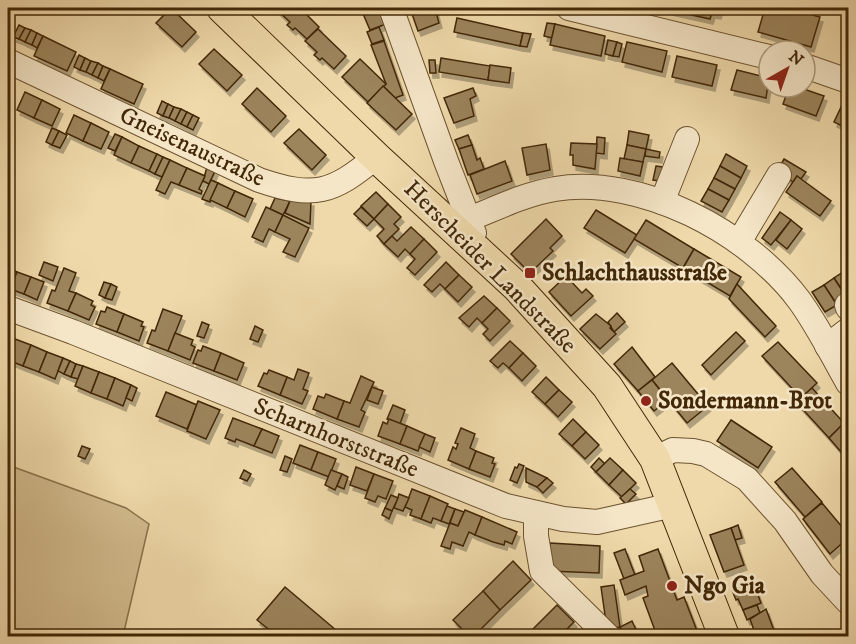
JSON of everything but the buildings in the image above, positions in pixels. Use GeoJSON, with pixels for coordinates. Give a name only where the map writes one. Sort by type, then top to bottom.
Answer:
{"type":"FeatureCollection","features":[{"type":"Feature","properties":{"kind":"main road","name":"Herscheider Landstraße"},"geometry":{"type":"LineString","coordinates":[[222,8],[517,287],[608,386],[655,459],[724,636]]}},
{"type":"Feature","properties":{"kind":"street"},"geometry":{"type":"LineString","coordinates":[[391,8],[481,253]]}},
{"type":"Feature","properties":{"kind":"street"},"geometry":{"type":"LineString","coordinates":[[569,8],[757,54]]}},
{"type":"Feature","properties":{"kind":"street","name":"Gneisenaustraße"},"geometry":{"type":"LineString","coordinates":[[8,61],[259,180],[285,189],[312,192],[336,186],[354,175],[376,156]]}},
{"type":"Feature","properties":{"kind":"street"},"geometry":{"type":"LineString","coordinates":[[817,70],[849,81]]}},
{"type":"Feature","properties":{"kind":"street"},"geometry":{"type":"LineString","coordinates":[[662,202],[687,139]]}},
{"type":"Feature","properties":{"kind":"street"},"geometry":{"type":"LineString","coordinates":[[735,240],[775,173]]}},
{"type":"Feature","properties":{"kind":"street"},"geometry":{"type":"LineString","coordinates":[[469,219],[552,189],[576,186],[623,190],[662,202],[735,240],[798,299],[849,383]]}},
{"type":"Feature","properties":{"kind":"street","name":"Scharnhorststraße"},"geometry":{"type":"LineString","coordinates":[[8,308],[495,502],[563,519],[597,522],[673,505]]}},
{"type":"Feature","properties":{"kind":"street"},"geometry":{"type":"LineString","coordinates":[[827,346],[849,330]]}},
{"type":"Feature","properties":{"kind":"street"},"geometry":{"type":"LineString","coordinates":[[655,459],[673,450],[693,451],[705,454],[747,478],[785,521],[822,574],[849,602]]}},
{"type":"Feature","properties":{"kind":"street"},"geometry":{"type":"LineString","coordinates":[[536,513],[536,537],[542,571],[608,636]]}},
{"type":"Feature","properties":{"kind":"shaded area"},"geometry":{"type":"Polygon","coordinates":[[[8,465],[126,508],[149,524],[123,636],[8,636],[8,465]]]}},
{"type":"Feature","properties":{"kind":"place","name":"Schlachthausstraße"},"geometry":{"type":"Point","coordinates":[530,273]}},
{"type":"Feature","properties":{"kind":"place","name":"Sondermann-Brot"},"geometry":{"type":"Point","coordinates":[646,401]}},
{"type":"Feature","properties":{"kind":"place","name":"Ngo Gia"},"geometry":{"type":"Point","coordinates":[672,586]}}]}
